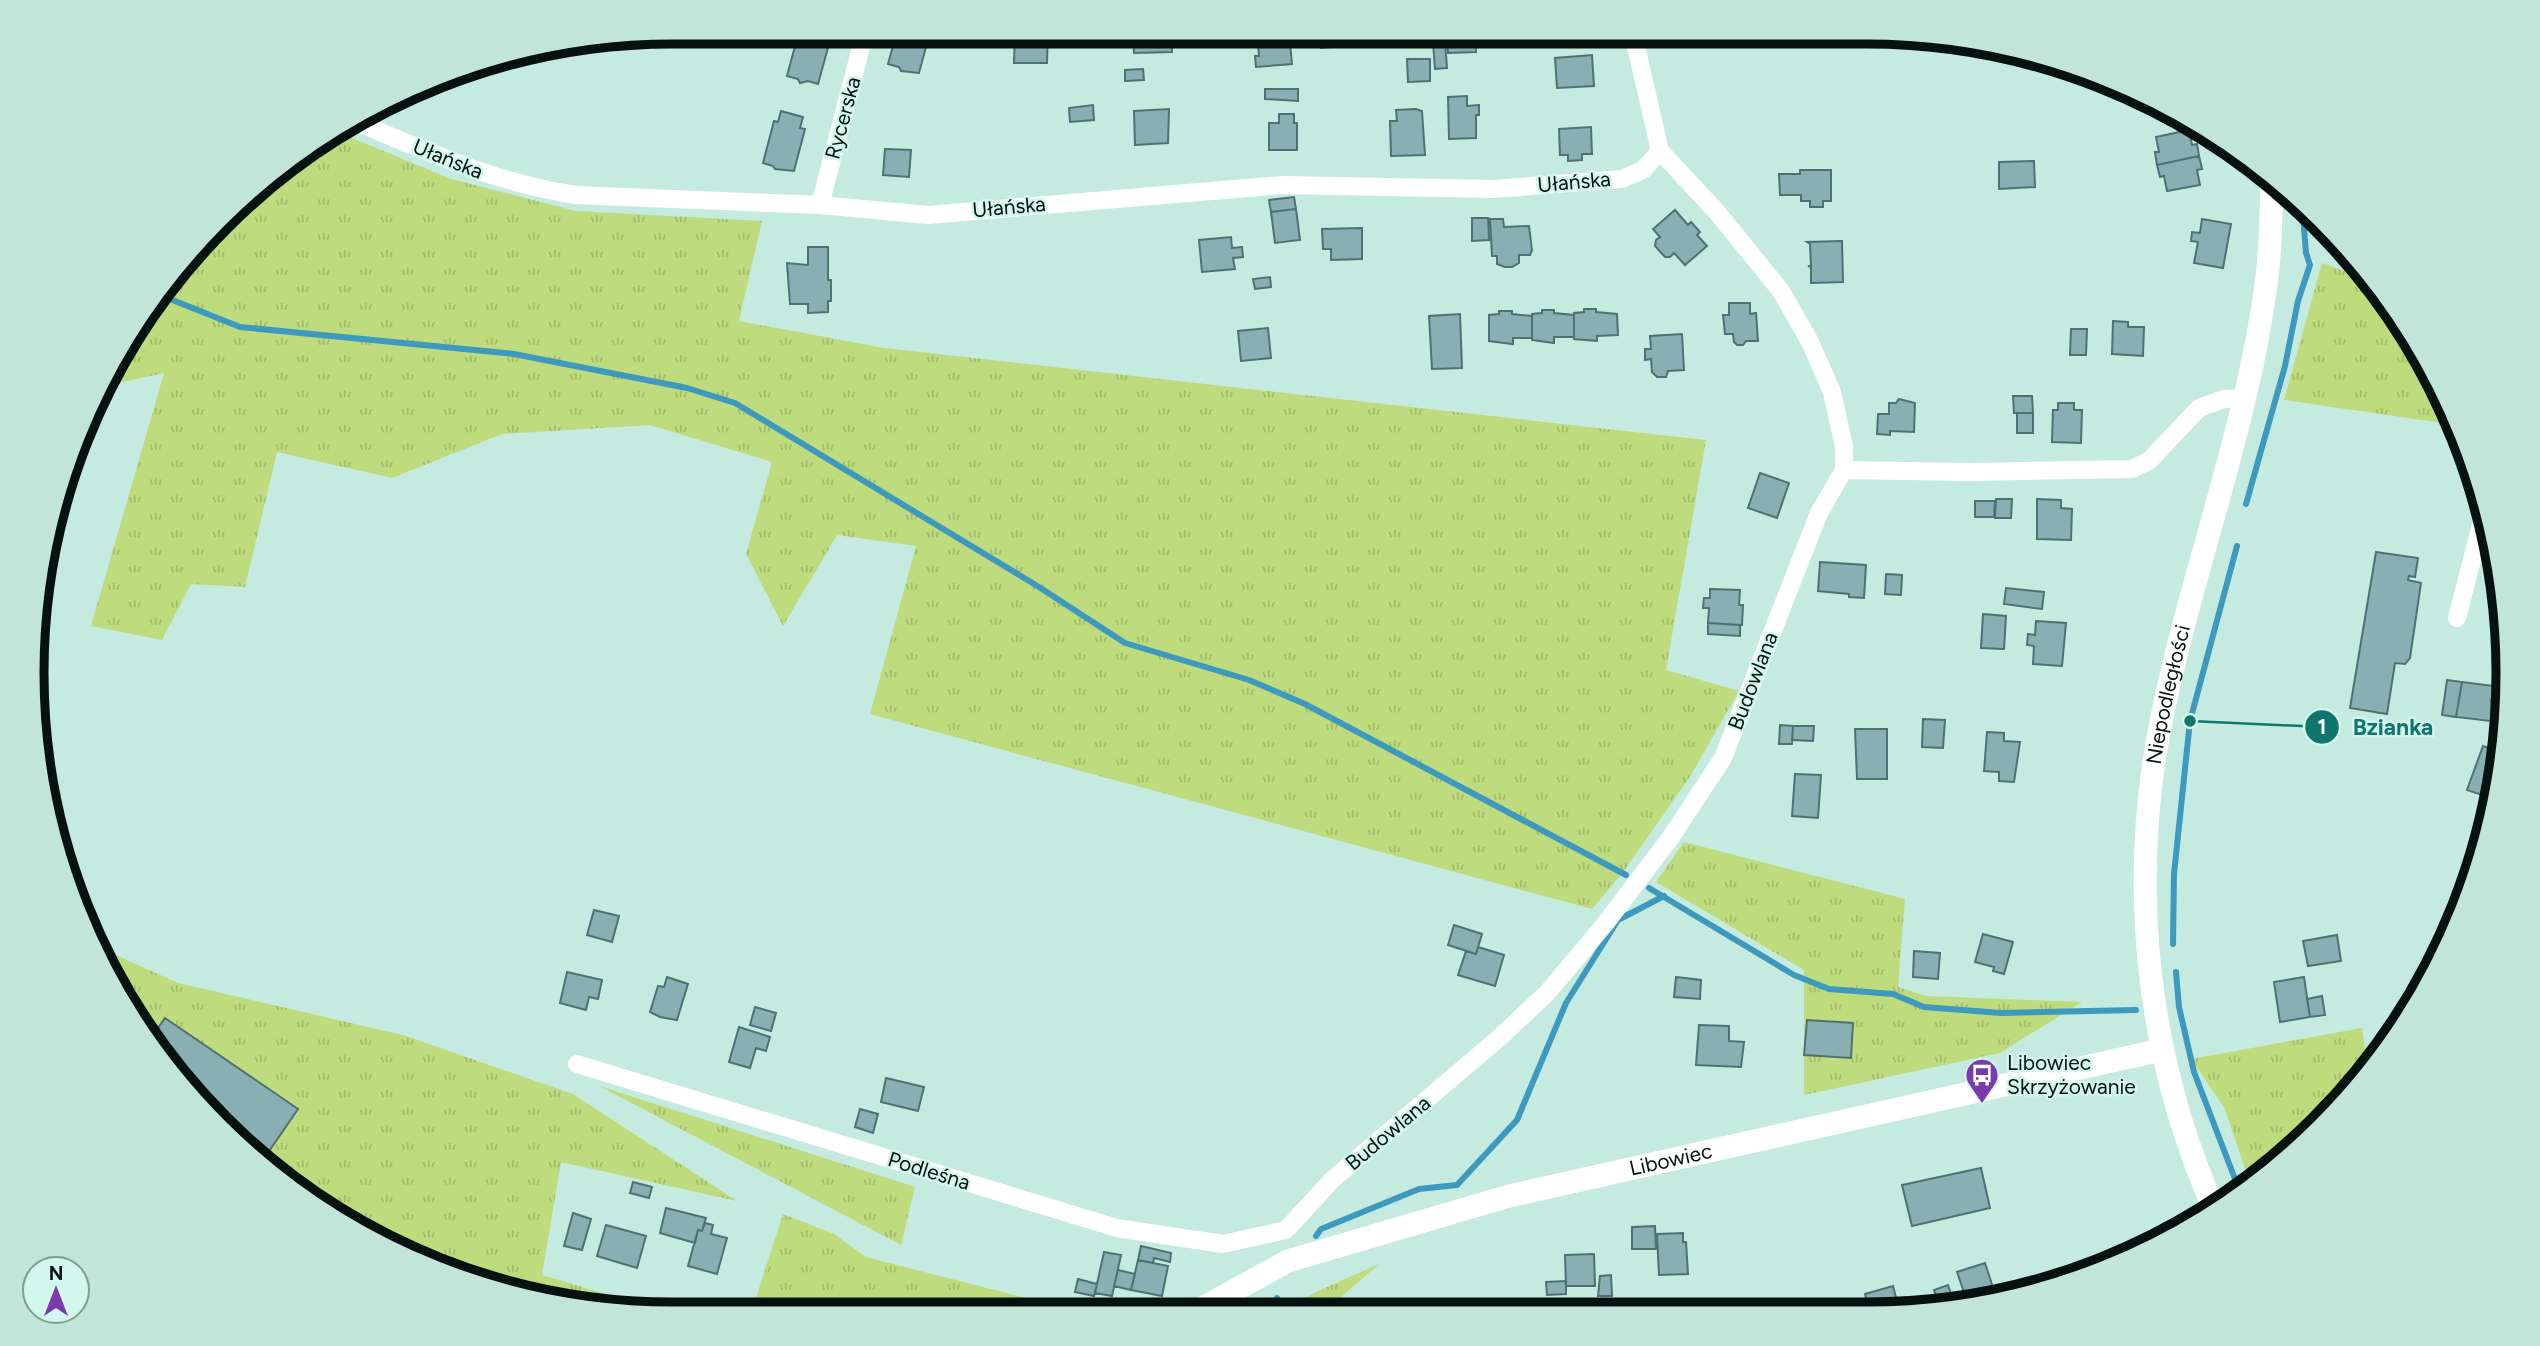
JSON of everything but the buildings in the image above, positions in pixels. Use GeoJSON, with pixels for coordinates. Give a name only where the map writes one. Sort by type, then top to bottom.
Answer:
{"type":"FeatureCollection","features":[{"type":"Feature","properties":{"kind":"street","name":"Rycerska"},"geometry":{"type":"LineString","coordinates":[[820,205],[862,44]]}},
{"type":"Feature","properties":{"kind":"street"},"geometry":{"type":"LineString","coordinates":[[1636,44],[1660,151],[1716,211],[1781,291],[1804,331],[1832,392],[1844,447],[1844,470],[1971,472],[2132,469],[2149,461],[2199,408],[2224,399],[2243,398]]}},
{"type":"Feature","properties":{"kind":"street","name":"Ułańska"},"geometry":{"type":"LineString","coordinates":[[364,125],[492,177],[576,195],[820,205],[928,215],[1282,185],[1493,189],[1622,178],[1643,170],[1660,151]]}},
{"type":"Feature","properties":{"kind":"street","name":"Niepodległości"},"geometry":{"type":"LineString","coordinates":[[2210,1200],[2200,1177],[2161,1050],[2146,918],[2145,865],[2154,764],[2161,723],[2258,334],[2268,267],[2271,191]]}},
{"type":"Feature","properties":{"kind":"street","name":"Budowlana"},"geometry":{"type":"LineString","coordinates":[[1286,1230],[1332,1180],[1499,1038],[1547,993],[1605,924],[1671,837],[1723,758],[1819,513],[1844,470]]}},
{"type":"Feature","properties":{"kind":"street"},"geometry":{"type":"LineString","coordinates":[[2457,618],[2480,530]]}},
{"type":"Feature","properties":{"kind":"street","name":"Libowiec"},"geometry":{"type":"LineString","coordinates":[[1213,1302],[1288,1261],[1509,1196],[2161,1050]]}},
{"type":"Feature","properties":{"kind":"street","name":"Podleśna"},"geometry":{"type":"LineString","coordinates":[[577,1064],[1117,1228],[1223,1244],[1286,1230]]}},
{"type":"Feature","properties":{"kind":"street"},"geometry":{"type":"LineString","coordinates":[[1286,1230],[1284,1250],[1288,1261]]}},
{"type":"Feature","properties":{"kind":"green space"},"geometry":{"type":"Polygon","coordinates":[[[346,136],[451,179],[576,211],[762,221],[739,321],[884,348],[1706,440],[1666,670],[1739,691],[1691,775],[1624,871],[1592,909],[870,714],[916,546],[837,535],[783,626],[746,554],[772,462],[650,425],[502,434],[392,478],[277,452],[245,587],[191,584],[162,640],[91,626],[164,373],[115,384],[150,323],[200,258],[258,200],[346,136]]]}},
{"type":"Feature","properties":{"kind":"green space"},"geometry":{"type":"Polygon","coordinates":[[[2322,263],[2353,274],[2366,290],[2412,358],[2444,423],[2284,400],[2322,263]]]}},
{"type":"Feature","properties":{"kind":"green space"},"geometry":{"type":"Polygon","coordinates":[[[1684,842],[1905,899],[1898,987],[1926,996],[2082,1002],[2000,1053],[1804,1095],[1804,970],[1656,882],[1684,842]]]}},
{"type":"Feature","properties":{"kind":"green space"},"geometry":{"type":"Polygon","coordinates":[[[110,952],[178,983],[403,1035],[573,1094],[737,1201],[561,1162],[542,1275],[627,1301],[550,1290],[471,1269],[395,1237],[323,1196],[258,1146],[200,1088],[150,1023],[110,952]]]}},
{"type":"Feature","properties":{"kind":"green space"},"geometry":{"type":"Polygon","coordinates":[[[2362,1028],[2368,1053],[2312,1118],[2247,1174],[2224,1107],[2191,1059],[2362,1028]]]}},
{"type":"Feature","properties":{"kind":"green space"},"geometry":{"type":"Polygon","coordinates":[[[599,1086],[915,1187],[901,1245],[599,1086]]]}},
{"type":"Feature","properties":{"kind":"green space"},"geometry":{"type":"Polygon","coordinates":[[[783,1214],[834,1234],[866,1257],[1041,1302],[755,1302],[783,1214]]]}},
{"type":"Feature","properties":{"kind":"green space"},"geometry":{"type":"Polygon","coordinates":[[[1379,1264],[1335,1302],[1298,1302],[1379,1264]]]}},
{"type":"Feature","properties":{"kind":"waterway"},"geometry":{"type":"LineString","coordinates":[[2246,504],[2285,366],[2298,301],[2310,265],[2306,253],[2303,220]]}},
{"type":"Feature","properties":{"kind":"waterway"},"geometry":{"type":"LineString","coordinates":[[168,298],[240,327],[514,354],[687,388],[735,403],[1039,587],[1125,643],[1249,680],[1305,704],[1626,875]]}},
{"type":"Feature","properties":{"kind":"waterway"},"geometry":{"type":"LineString","coordinates":[[2173,944],[2174,874],[2190,721],[2237,546]]}},
{"type":"Feature","properties":{"kind":"waterway"},"geometry":{"type":"LineString","coordinates":[[1649,888],[1794,975],[1829,989],[1893,994],[1924,1007],[2001,1013],[2136,1010]]}},
{"type":"Feature","properties":{"kind":"waterway"},"geometry":{"type":"LineString","coordinates":[[1316,1236],[1321,1229],[1419,1189],[1457,1185],[1517,1120],[1566,1003],[1618,920],[1664,896]]}},
{"type":"Feature","properties":{"kind":"waterway"},"geometry":{"type":"LineString","coordinates":[[2176,972],[2179,1007],[2194,1072],[2236,1182]]}},
{"type":"Feature","properties":{"kind":"waterway"},"geometry":{"type":"LineString","coordinates":[[1277,1298],[1278,1302]]}},
{"type":"Feature","properties":{"kind":"place","name":"Bzianka"},"geometry":{"type":"Point","coordinates":[2190,721]}},
{"type":"Feature","properties":{"kind":"place","name":"Libowiec Skrzyżowanie"},"geometry":{"type":"Point","coordinates":[1982,1105]}}]}
